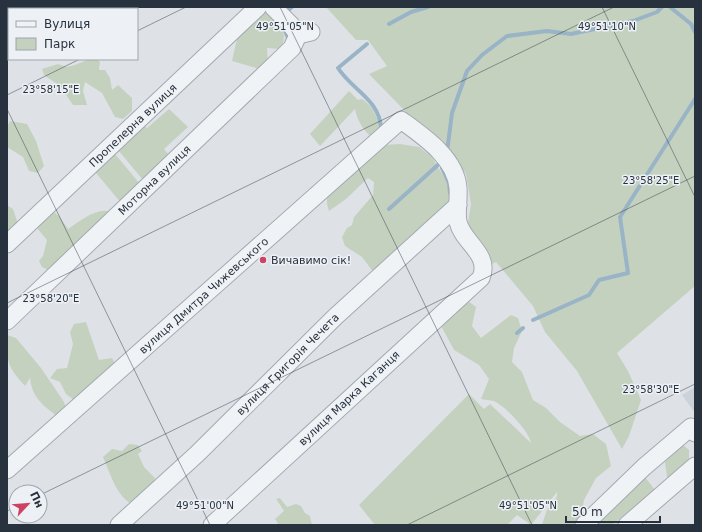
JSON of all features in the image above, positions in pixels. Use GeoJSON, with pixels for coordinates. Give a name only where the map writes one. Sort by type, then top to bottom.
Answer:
{"type":"FeatureCollection","features":[{"type":"Feature","properties":{"kind":"street","name":"Пропелерна вулиця"},"geometry":{"type":"LineString","coordinates":[[7,244],[258,7]]}},
{"type":"Feature","properties":{"kind":"street","name":"Моторна вулиця"},"geometry":{"type":"LineString","coordinates":[[7,322],[292,48],[304,34],[279,13]]}},
{"type":"Feature","properties":{"kind":"street","name":"вулиця Дмитра Чижевського"},"geometry":{"type":"LineString","coordinates":[[7,470],[401,120],[433,144],[453,170],[458,187],[458,205]]}},
{"type":"Feature","properties":{"kind":"street","name":"вулиця Марка Каганця"},"geometry":{"type":"LineString","coordinates":[[212,525],[480,278],[484,270],[480,254],[465,237],[458,221],[458,205]]}},
{"type":"Feature","properties":{"kind":"street","name":"вулиця Григорія Чечета"},"geometry":{"type":"LineString","coordinates":[[119,525],[197,454],[335,317],[458,205]]}},
{"type":"Feature","properties":{"kind":"street"},"geometry":{"type":"LineString","coordinates":[[584,525],[644,467],[691,427],[695,433]]}},
{"type":"Feature","properties":{"kind":"street"},"geometry":{"type":"LineString","coordinates":[[627,525],[695,466]]}},
{"type":"Feature","properties":{"kind":"shaded area"},"geometry":{"type":"Polygon","coordinates":[[[695,387],[695,413],[682,395],[695,387]]]}},
{"type":"Feature","properties":{"kind":"green space"},"geometry":{"type":"Polygon","coordinates":[[[326,7],[695,7],[695,286],[617,353],[628,371],[641,400],[629,436],[622,449],[577,371],[545,332],[533,306],[496,262],[490,265],[469,231],[468,223],[471,204],[466,174],[441,139],[439,146],[369,74],[387,66],[368,40],[356,40],[326,7]]]}},
{"type":"Feature","properties":{"kind":"green space"},"geometry":{"type":"Polygon","coordinates":[[[269,8],[282,27],[284,37],[281,49],[267,48],[268,62],[259,69],[232,61],[241,21],[269,8]]]}},
{"type":"Feature","properties":{"kind":"green space"},"geometry":{"type":"Polygon","coordinates":[[[88,60],[98,60],[100,62],[99,70],[105,70],[110,78],[112,90],[118,85],[132,98],[132,111],[123,119],[115,117],[102,93],[85,82],[83,91],[87,105],[73,105],[60,86],[44,75],[42,69],[58,64],[67,67],[88,60]]]}},
{"type":"Feature","properties":{"kind":"green space"},"geometry":{"type":"Polygon","coordinates":[[[349,91],[358,100],[362,99],[366,102],[373,110],[379,125],[380,135],[375,140],[368,134],[362,126],[355,109],[320,146],[310,134],[349,91]]]}},
{"type":"Feature","properties":{"kind":"green space"},"geometry":{"type":"Polygon","coordinates":[[[169,109],[188,127],[164,149],[169,155],[144,181],[113,144],[139,120],[147,128],[169,109]]]}},
{"type":"Feature","properties":{"kind":"green space"},"geometry":{"type":"Polygon","coordinates":[[[10,121],[27,124],[36,141],[44,166],[38,173],[29,171],[23,157],[7,147],[7,127],[10,121]]]}},
{"type":"Feature","properties":{"kind":"green space"},"geometry":{"type":"Polygon","coordinates":[[[400,144],[419,147],[432,157],[447,182],[451,196],[449,206],[403,243],[393,261],[374,273],[362,257],[345,246],[342,237],[347,228],[352,225],[354,217],[373,195],[374,182],[368,178],[346,199],[329,211],[327,195],[384,145],[400,144]]]}},
{"type":"Feature","properties":{"kind":"green space"},"geometry":{"type":"Polygon","coordinates":[[[110,148],[140,184],[122,204],[91,167],[110,148]]]}},
{"type":"Feature","properties":{"kind":"green space"},"geometry":{"type":"Polygon","coordinates":[[[7,205],[13,209],[18,224],[7,239],[7,205]]]}},
{"type":"Feature","properties":{"kind":"green space"},"geometry":{"type":"Polygon","coordinates":[[[50,209],[59,216],[68,229],[96,212],[108,211],[114,213],[83,235],[71,251],[48,270],[42,267],[39,261],[43,256],[47,240],[32,222],[50,209]]]}},
{"type":"Feature","properties":{"kind":"green space"},"geometry":{"type":"Polygon","coordinates":[[[467,300],[476,307],[472,326],[481,338],[511,315],[518,318],[522,331],[514,348],[512,362],[522,372],[533,400],[546,408],[560,422],[580,436],[593,434],[606,444],[611,466],[596,478],[584,500],[580,525],[542,525],[546,512],[557,496],[557,492],[531,525],[517,515],[507,525],[375,525],[359,505],[469,394],[484,409],[490,404],[531,443],[522,426],[505,408],[494,401],[481,399],[489,379],[479,365],[454,350],[440,324],[467,300]]]}},
{"type":"Feature","properties":{"kind":"green space"},"geometry":{"type":"Polygon","coordinates":[[[86,322],[99,360],[112,358],[116,365],[74,400],[66,394],[60,382],[50,378],[57,369],[67,368],[73,344],[70,332],[74,324],[86,322]]]}},
{"type":"Feature","properties":{"kind":"green space"},"geometry":{"type":"Polygon","coordinates":[[[7,335],[16,338],[41,368],[64,402],[67,412],[57,416],[35,395],[30,378],[25,386],[14,373],[9,363],[7,335]]]}},
{"type":"Feature","properties":{"kind":"green space"},"geometry":{"type":"Polygon","coordinates":[[[129,444],[138,445],[142,451],[138,454],[144,467],[155,478],[151,490],[136,506],[129,503],[119,492],[103,457],[112,449],[122,451],[129,444]]]}},
{"type":"Feature","properties":{"kind":"green space"},"geometry":{"type":"Polygon","coordinates":[[[678,445],[683,445],[689,450],[689,461],[678,476],[667,477],[665,462],[678,445]]]}},
{"type":"Feature","properties":{"kind":"green space"},"geometry":{"type":"Polygon","coordinates":[[[645,477],[655,490],[612,525],[592,525],[645,477]]]}},
{"type":"Feature","properties":{"kind":"green space"},"geometry":{"type":"Polygon","coordinates":[[[280,498],[287,507],[296,504],[301,506],[305,513],[310,516],[312,525],[279,525],[275,519],[284,511],[276,499],[280,498]]]}},
{"type":"Feature","properties":{"kind":"waterway"},"geometry":{"type":"LineString","coordinates":[[285,13],[292,7]]}},
{"type":"Feature","properties":{"kind":"waterway"},"geometry":{"type":"LineString","coordinates":[[389,24],[411,12],[428,7]]}},
{"type":"Feature","properties":{"kind":"waterway"},"geometry":{"type":"LineString","coordinates":[[447,152],[452,113],[467,71],[482,55],[507,36],[547,31],[571,34],[633,21],[657,12],[662,7]]}},
{"type":"Feature","properties":{"kind":"waterway"},"geometry":{"type":"LineString","coordinates":[[670,7],[691,24],[695,32]]}},
{"type":"Feature","properties":{"kind":"waterway"},"geometry":{"type":"LineString","coordinates":[[284,28],[288,38],[287,43]]}},
{"type":"Feature","properties":{"kind":"waterway"},"geometry":{"type":"LineString","coordinates":[[367,44],[338,68],[350,83],[364,95],[375,109],[381,128],[379,131]]}},
{"type":"Feature","properties":{"kind":"waterway"},"geometry":{"type":"LineString","coordinates":[[533,320],[589,295],[599,280],[628,273],[620,217],[695,99]]}},
{"type":"Feature","properties":{"kind":"waterway"},"geometry":{"type":"LineString","coordinates":[[389,209],[440,163]]}},
{"type":"Feature","properties":{"kind":"waterway"},"geometry":{"type":"LineString","coordinates":[[442,168],[449,183],[450,193]]}},
{"type":"Feature","properties":{"kind":"waterway"},"geometry":{"type":"LineString","coordinates":[[517,333],[523,328]]}},
{"type":"Feature","properties":{"kind":"place","name":"Вичавимо сік!"},"geometry":{"type":"Point","coordinates":[263,260]}}]}
